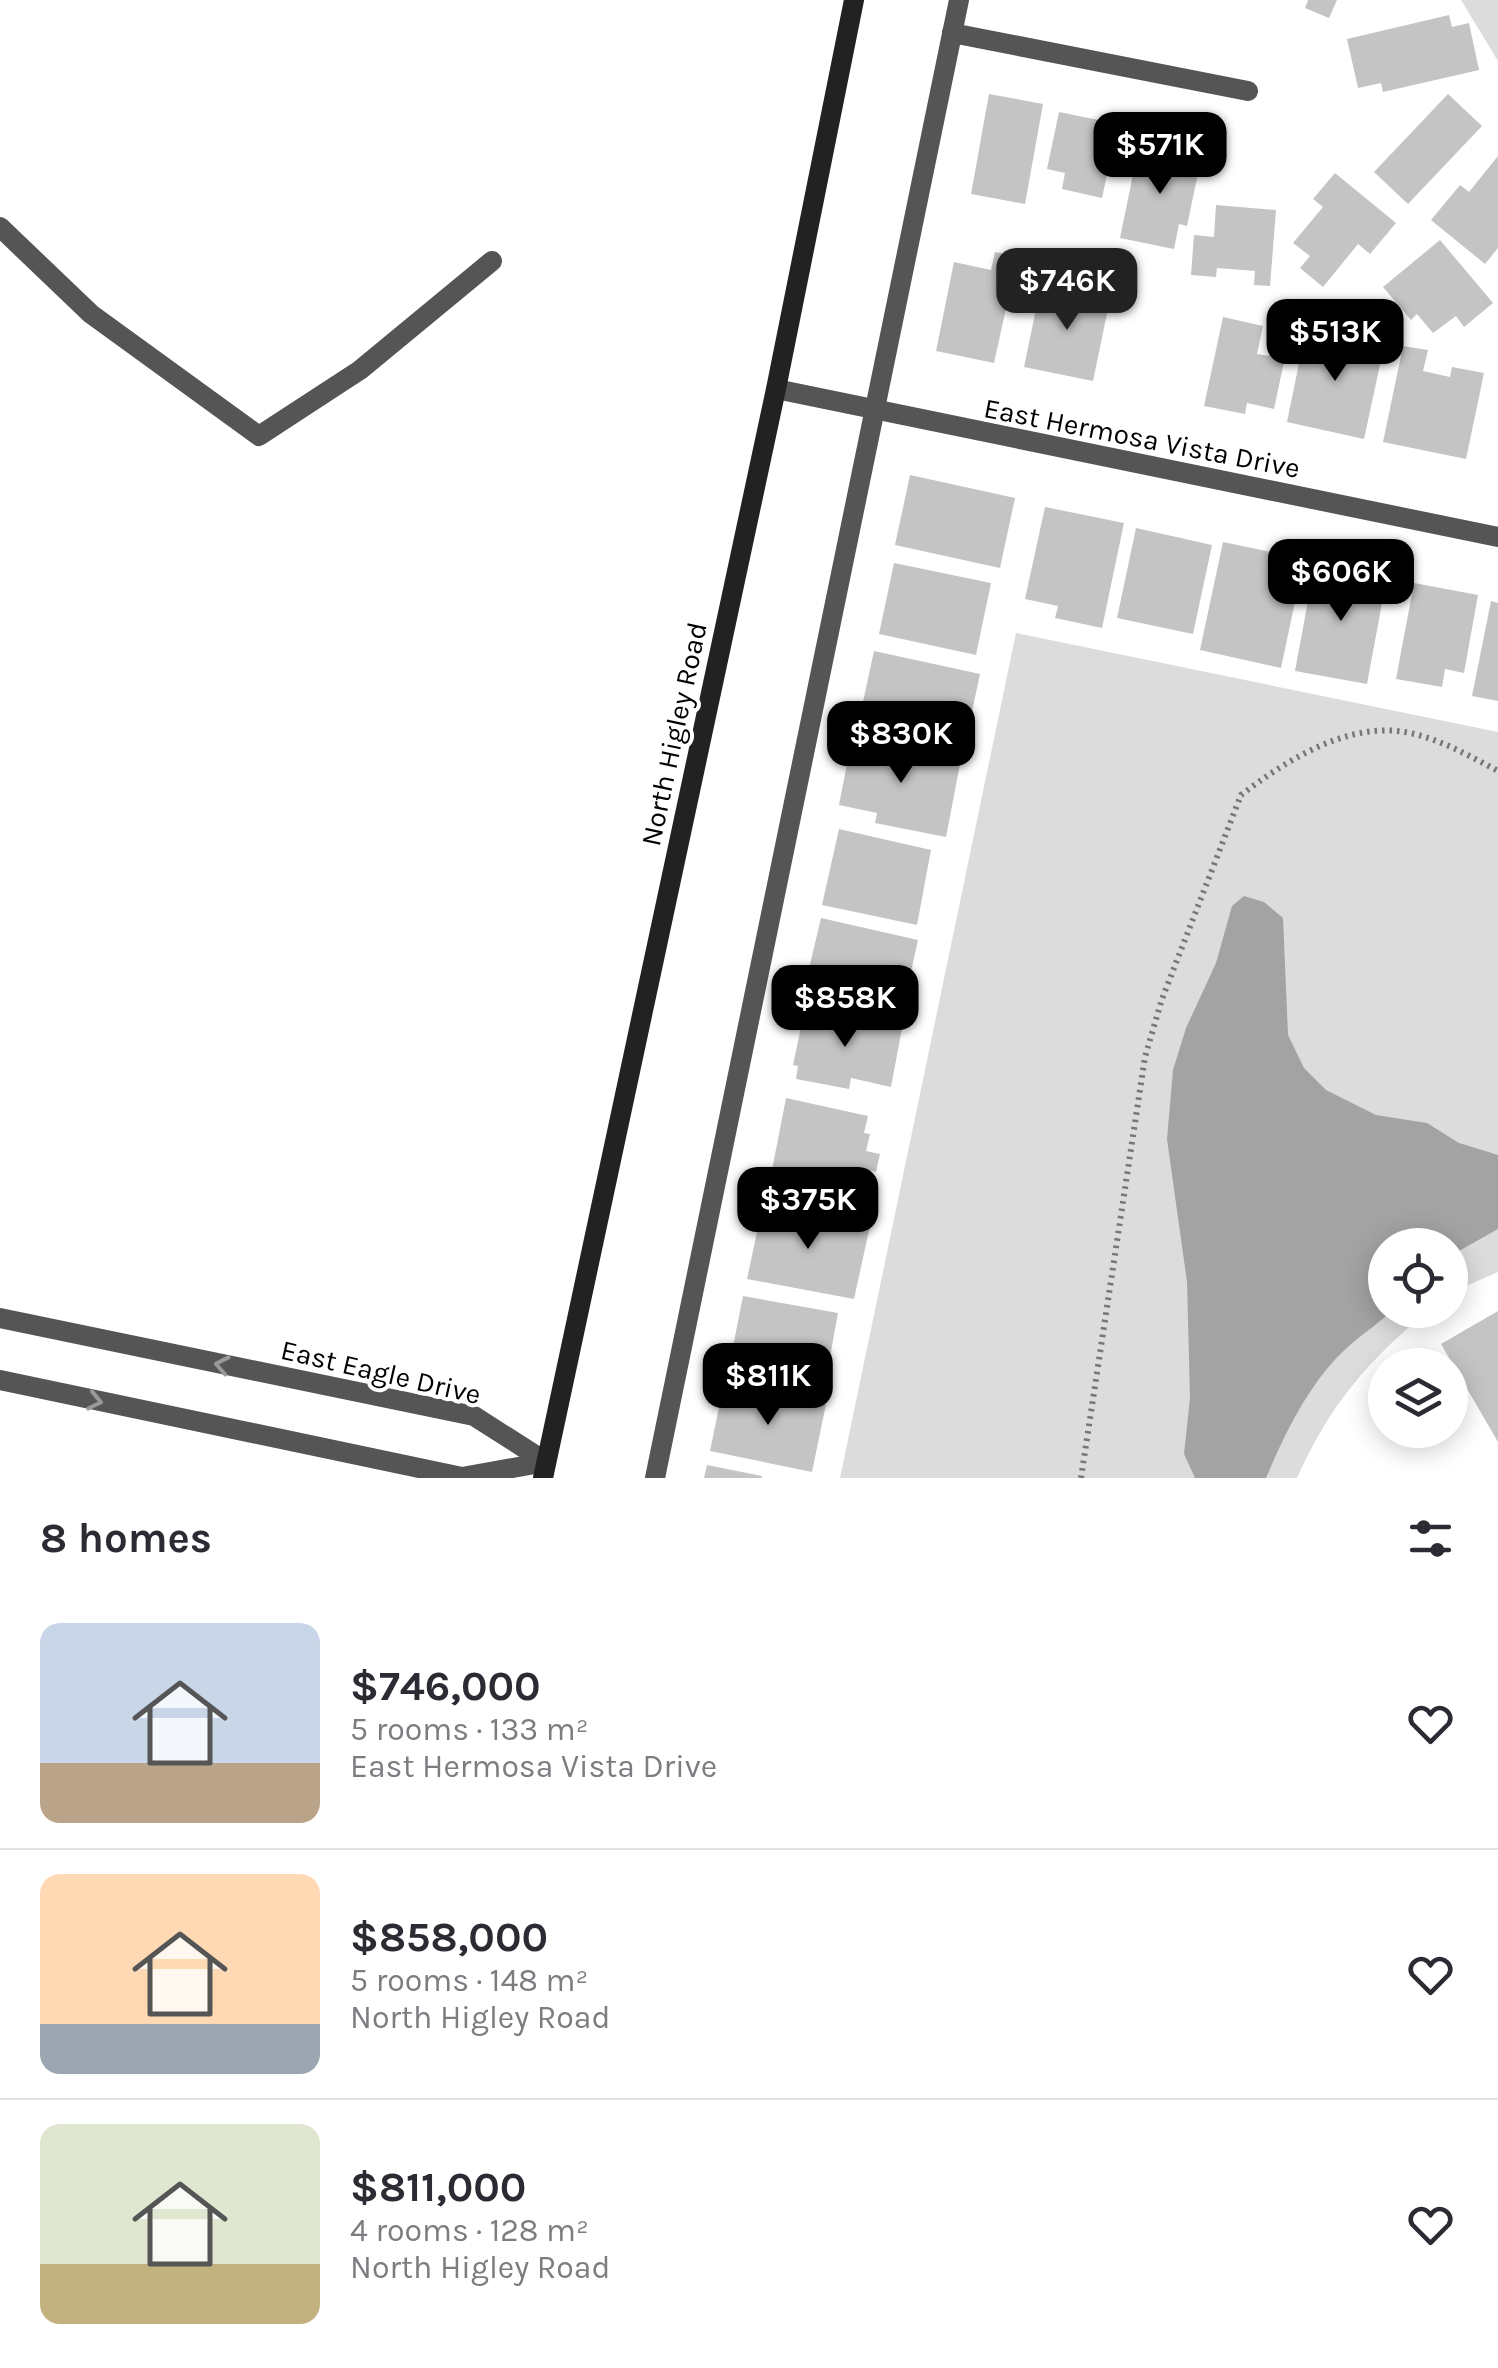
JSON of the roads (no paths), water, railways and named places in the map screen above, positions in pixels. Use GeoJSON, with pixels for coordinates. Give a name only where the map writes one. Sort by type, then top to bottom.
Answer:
{"type":"FeatureCollection","features":[{"type":"Feature","properties":{"kind":"main road","name":"North Higley Road"},"geometry":{"type":"LineString","coordinates":[[545,1470],[776,389],[854,0]]}},
{"type":"Feature","properties":{"kind":"street"},"geometry":{"type":"LineString","coordinates":[[655,1478],[959,0]]}},
{"type":"Feature","properties":{"kind":"street"},"geometry":{"type":"LineString","coordinates":[[952,33],[1248,91]]}},
{"type":"Feature","properties":{"kind":"street"},"geometry":{"type":"LineString","coordinates":[[0,227],[91,314],[258,436],[360,370],[492,261]]}},
{"type":"Feature","properties":{"kind":"street","name":"East Hermosa Vista Drive"},"geometry":{"type":"LineString","coordinates":[[776,389],[1498,537]]}},
{"type":"Feature","properties":{"kind":"street","name":"East Eagle Drive"},"geometry":{"type":"LineString","coordinates":[[0,1318],[474,1416],[545,1470]]}},
{"type":"Feature","properties":{"kind":"street"},"geometry":{"type":"LineString","coordinates":[[0,1380],[462,1478],[545,1470]]}}]}
